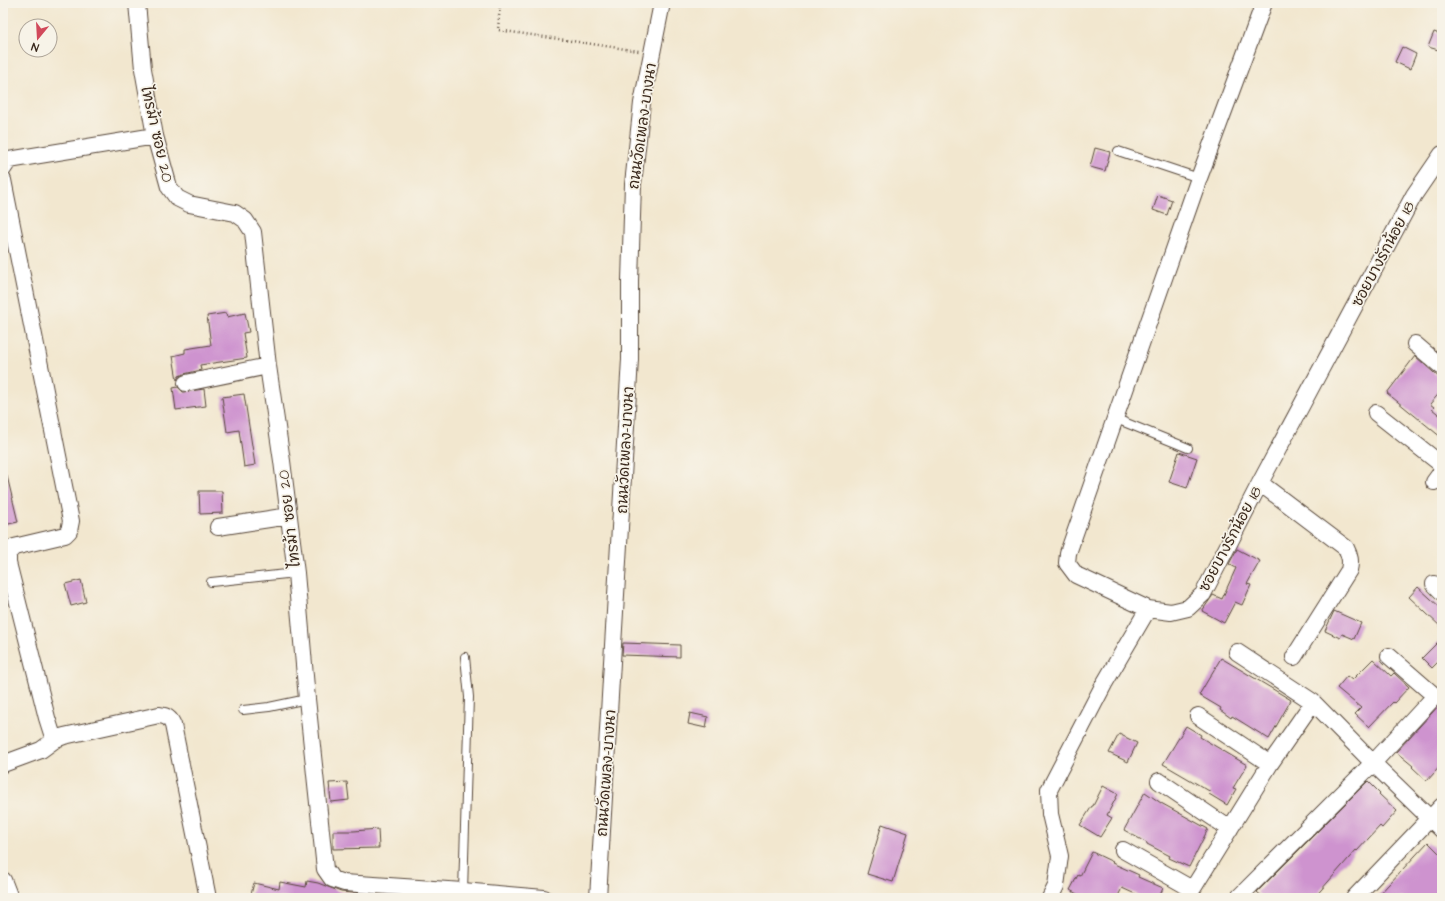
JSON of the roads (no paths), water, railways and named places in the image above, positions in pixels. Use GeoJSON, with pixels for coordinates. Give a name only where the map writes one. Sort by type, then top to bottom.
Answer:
{"type":"FeatureCollection","features":[{"type":"Feature","properties":{"kind":"street","name":"ไทรม้า ซอย 20"},"geometry":{"type":"LineString","coordinates":[[137,3],[143,69],[155,136],[169,187],[177,198],[189,204],[235,213],[245,220],[252,232],[268,366],[296,573],[307,699],[325,869],[332,878],[344,883],[544,898]]}},
{"type":"Feature","properties":{"kind":"street","name":"ถนนวัดเพลง-บางนา"},"geometry":{"type":"LineString","coordinates":[[598,898],[630,359],[630,281],[633,184],[642,103],[662,3]]}},
{"type":"Feature","properties":{"kind":"street"},"geometry":{"type":"LineString","coordinates":[[1114,418],[1199,178],[1264,3]]}},
{"type":"Feature","properties":{"kind":"street"},"geometry":{"type":"LineString","coordinates":[[3,169],[9,160],[155,136]]}},
{"type":"Feature","properties":{"kind":"street","name":"ซอยบางรักน้อย 18"},"geometry":{"type":"LineString","coordinates":[[1114,418],[1068,553],[1067,563],[1076,575],[1148,609],[1171,612],[1188,608],[1203,594],[1260,483],[1414,195],[1442,154]]}},
{"type":"Feature","properties":{"kind":"street"},"geometry":{"type":"LineString","coordinates":[[3,180],[71,521],[69,531],[65,535],[14,547],[8,553],[8,563],[47,718],[54,740]]}},
{"type":"Feature","properties":{"kind":"street"},"geometry":{"type":"LineString","coordinates":[[1415,344],[1442,367]]}},
{"type":"Feature","properties":{"kind":"street"},"geometry":{"type":"LineString","coordinates":[[186,383],[268,366]]}},
{"type":"Feature","properties":{"kind":"street"},"geometry":{"type":"LineString","coordinates":[[1376,413],[1442,465]]}},
{"type":"Feature","properties":{"kind":"street"},"geometry":{"type":"LineString","coordinates":[[1260,483],[1346,548],[1350,554],[1349,570],[1294,657]]}},
{"type":"Feature","properties":{"kind":"street"},"geometry":{"type":"LineString","coordinates":[[218,527],[289,516]]}},
{"type":"Feature","properties":{"kind":"street"},"geometry":{"type":"LineString","coordinates":[[1050,898],[1056,886],[1060,856],[1050,814],[1049,790],[1104,684],[1148,609]]}},
{"type":"Feature","properties":{"kind":"street"},"geometry":{"type":"LineString","coordinates":[[1236,652],[1313,702],[1442,830]]}},
{"type":"Feature","properties":{"kind":"street"},"geometry":{"type":"LineString","coordinates":[[1238,898],[1373,763],[1435,696],[1389,656]]}},
{"type":"Feature","properties":{"kind":"street"},"geometry":{"type":"LineString","coordinates":[[1123,850],[1190,894],[1270,764],[1313,702]]}},
{"type":"Feature","properties":{"kind":"street"},"geometry":{"type":"LineString","coordinates":[[3,764],[41,750],[54,740],[64,736],[159,715],[170,718],[173,725],[208,898]]}},
{"type":"Feature","properties":{"kind":"street"},"geometry":{"type":"LineString","coordinates":[[1198,716],[1270,764]]}},
{"type":"Feature","properties":{"kind":"street"},"geometry":{"type":"LineString","coordinates":[[1159,781],[1230,829]]}},
{"type":"Feature","properties":{"kind":"street"},"geometry":{"type":"LineString","coordinates":[[1354,898],[1442,806]]}},
{"type":"Feature","properties":{"kind":"street"},"geometry":{"type":"LineString","coordinates":[[3,880],[10,898]]}},
{"type":"Feature","properties":{"kind":"lane"},"geometry":{"type":"LineString","coordinates":[[1118,151],[1199,178]]}},
{"type":"Feature","properties":{"kind":"lane"},"geometry":{"type":"LineString","coordinates":[[1114,418],[1188,448]]}},
{"type":"Feature","properties":{"kind":"lane"},"geometry":{"type":"LineString","coordinates":[[211,582],[296,573]]}},
{"type":"Feature","properties":{"kind":"lane"},"geometry":{"type":"LineString","coordinates":[[463,891],[469,697],[465,657]]}},
{"type":"Feature","properties":{"kind":"lane"},"geometry":{"type":"LineString","coordinates":[[243,710],[269,707],[307,699]]}}]}
